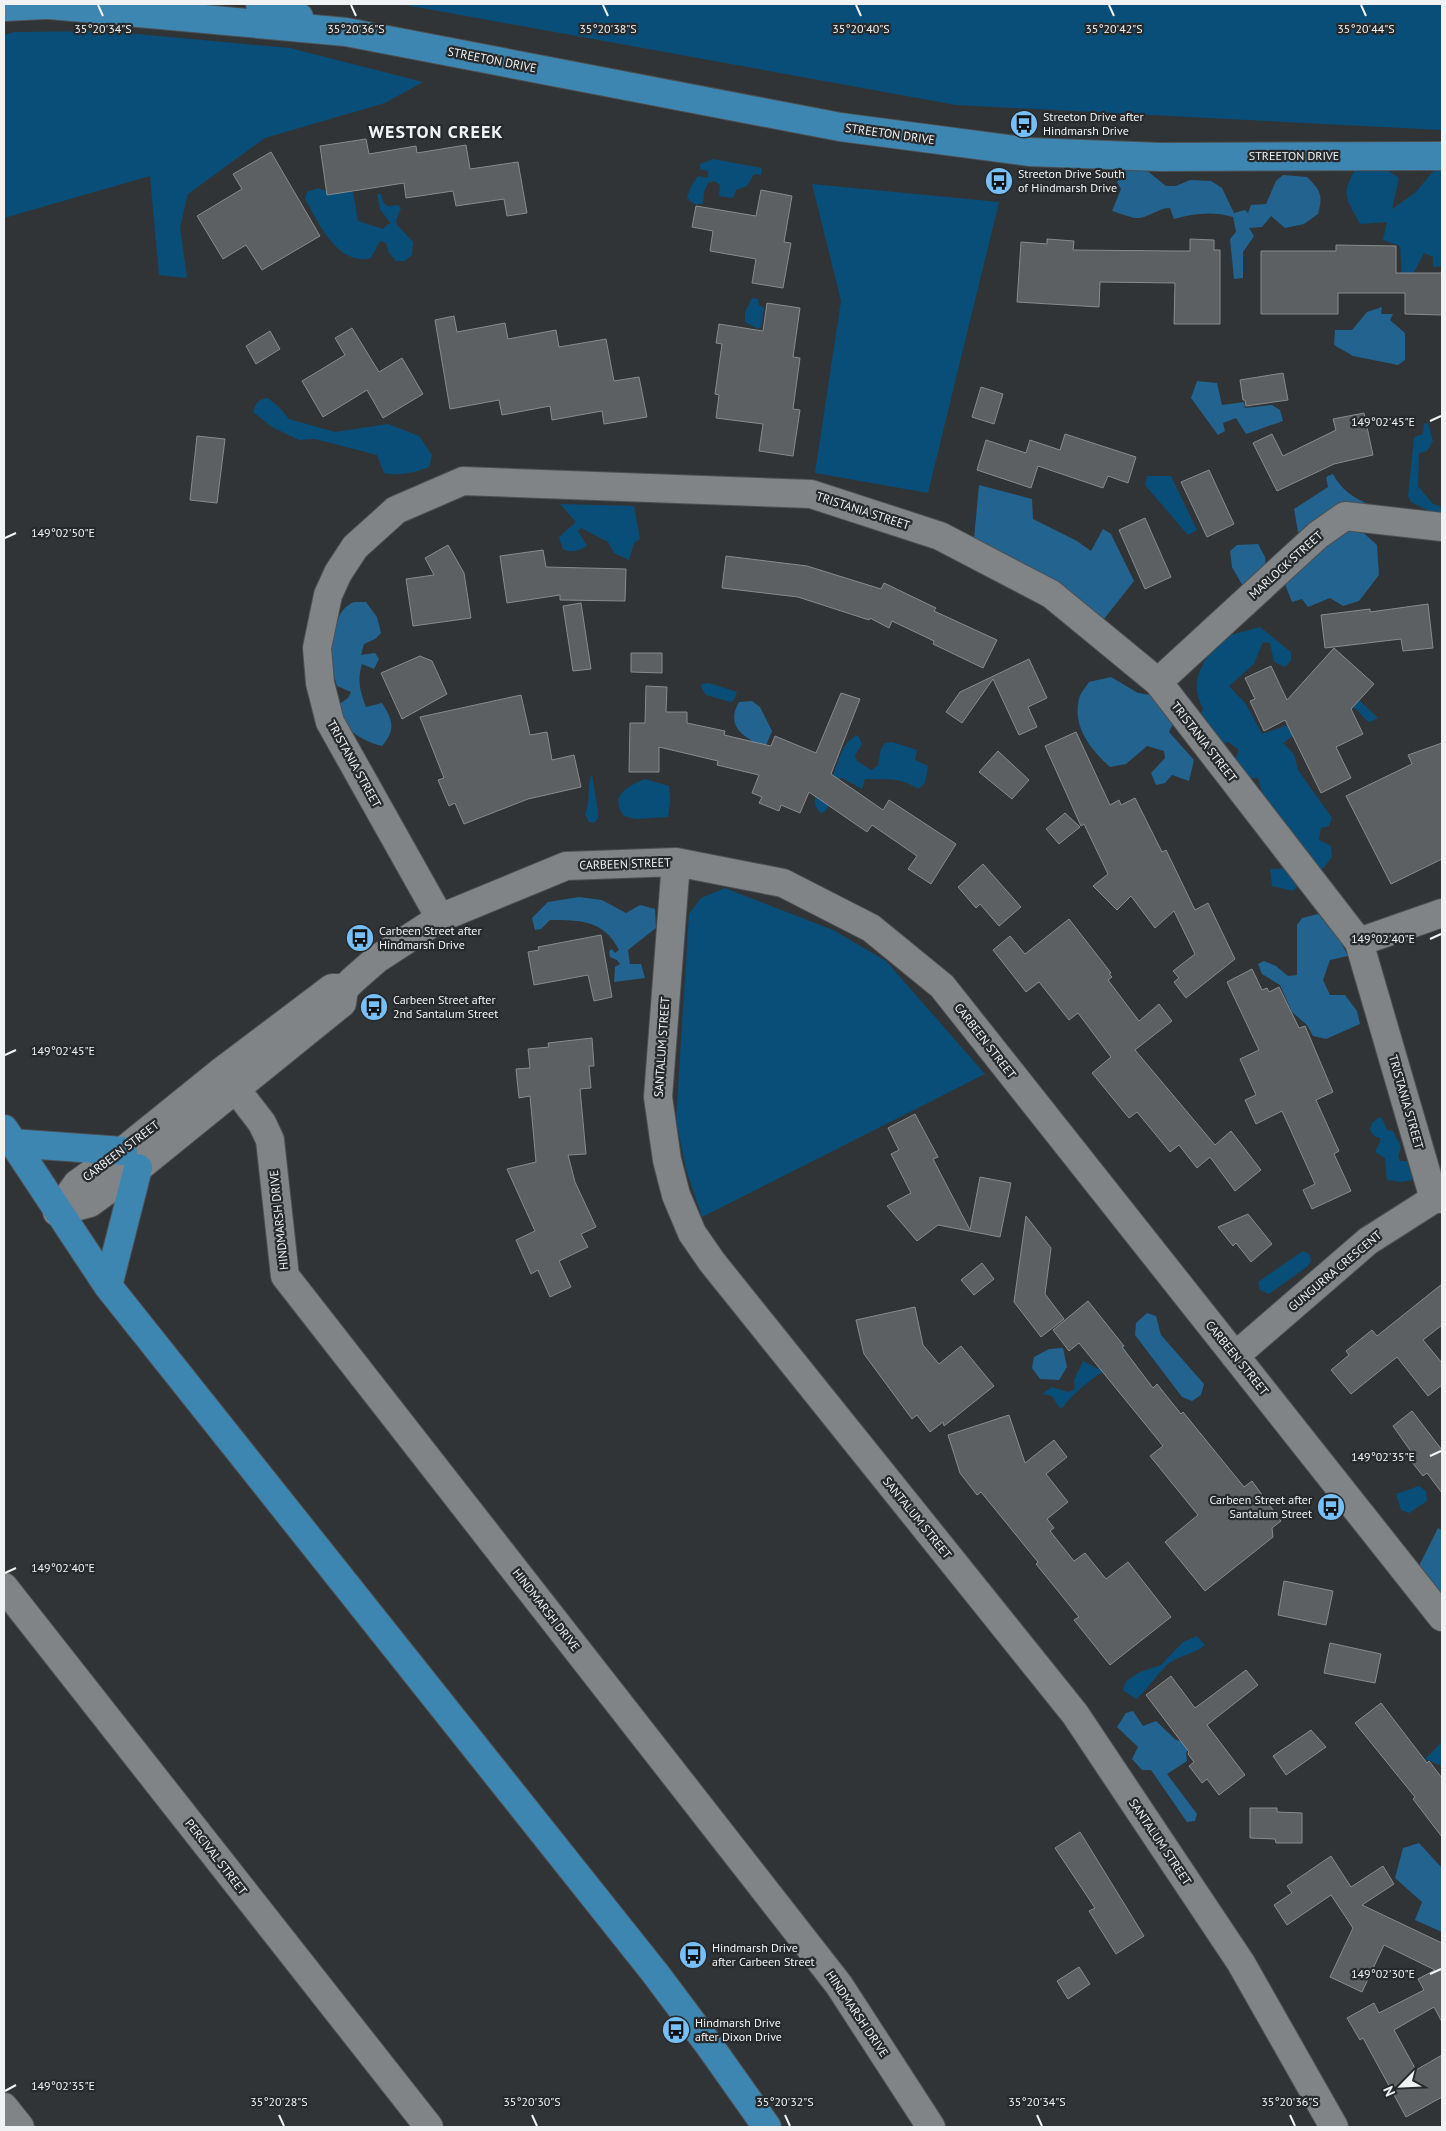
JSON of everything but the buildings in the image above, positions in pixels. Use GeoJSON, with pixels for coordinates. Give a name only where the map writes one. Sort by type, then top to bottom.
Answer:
{"type":"FeatureCollection","features":[{"type":"Feature","properties":{"kind":"main road","name":"STREETON DRIVE"},"geometry":{"type":"LineString","coordinates":[[4,7],[42,4],[346,32],[840,127],[1022,152],[1162,156],[1442,156]]}},
{"type":"Feature","properties":{"kind":"main road","name":"STREETON DRIVE"},"geometry":{"type":"LineString","coordinates":[[260,4],[346,32]]}},
{"type":"Feature","properties":{"kind":"main road"},"geometry":{"type":"LineString","coordinates":[[8,1136],[130,1159],[108,1286]]}},
{"type":"Feature","properties":{"kind":"main road"},"geometry":{"type":"LineString","coordinates":[[8,1136],[108,1286],[655,1972],[767,2127]]}},
{"type":"Feature","properties":{"kind":"street","name":"TRISTANIA STREET"},"geometry":{"type":"LineString","coordinates":[[440,918],[330,722],[320,683],[317,648],[328,595],[338,573],[356,547],[396,510],[463,481],[811,494],[940,536],[1050,594],[1158,682],[1359,942],[1438,1199]]}},
{"type":"Feature","properties":{"kind":"street","name":"MARLOCK STREET"},"geometry":{"type":"LineString","coordinates":[[1158,682],[1318,535],[1345,516],[1442,527]]}},
{"type":"Feature","properties":{"kind":"street","name":"CARBEEN STREET"},"geometry":{"type":"LineString","coordinates":[[58,1212],[77,1184],[130,1159],[229,1080],[332,988],[344,989],[378,960],[440,918],[566,866],[676,862],[784,883],[871,928],[942,986],[1442,1616]]}},
{"type":"Feature","properties":{"kind":"street","name":"SANTALUM STREET"},"geometry":{"type":"LineString","coordinates":[[676,862],[658,1097],[667,1160],[676,1195],[692,1233],[718,1270],[1075,1714],[1240,1963],[1334,2127]]}},
{"type":"Feature","properties":{"kind":"street"},"geometry":{"type":"LineString","coordinates":[[1359,942],[1442,913]]}},
{"type":"Feature","properties":{"kind":"street","name":"HINDMARSH DRIVE"},"geometry":{"type":"LineString","coordinates":[[229,1080],[262,1123],[270,1140],[285,1276],[840,1985],[930,2127]]}},
{"type":"Feature","properties":{"kind":"street","name":"GUNGURRA CRESCENT"},"geometry":{"type":"LineString","coordinates":[[1235,1356],[1368,1241],[1438,1199]]}},
{"type":"Feature","properties":{"kind":"street","name":"PERCIVAL STREET"},"geometry":{"type":"LineString","coordinates":[[4,1586],[429,2127]]}},
{"type":"Feature","properties":{"kind":"street"},"geometry":{"type":"LineString","coordinates":[[4,2107],[20,2127]]}},
{"type":"Feature","properties":{"kind":"shaded area"},"geometry":{"type":"Polygon","coordinates":[[[400,4],[1442,4],[1442,130],[956,105],[400,4]]]}},
{"type":"Feature","properties":{"kind":"shaded area"},"geometry":{"type":"Polygon","coordinates":[[[105,31],[290,48],[423,82],[385,103],[265,138],[188,194],[180,227],[187,278],[159,275],[150,176],[4,218],[4,35],[14,32],[105,31]]]}},
{"type":"Feature","properties":{"kind":"shaded area"},"geometry":{"type":"Polygon","coordinates":[[[713,159],[762,168],[761,175],[754,174],[747,186],[736,190],[733,198],[719,196],[720,185],[714,181],[708,183],[704,192],[703,204],[694,204],[687,198],[691,186],[698,176],[708,178],[708,171],[700,169],[700,164],[713,159]]]}},
{"type":"Feature","properties":{"kind":"shaded area"},"geometry":{"type":"Polygon","coordinates":[[[1380,165],[1399,178],[1392,209],[1415,193],[1435,169],[1442,169],[1442,266],[1433,267],[1433,257],[1424,253],[1411,278],[1402,277],[1400,246],[1383,240],[1387,222],[1360,224],[1348,202],[1348,185],[1356,168],[1380,165]]]}},
{"type":"Feature","properties":{"kind":"shaded area"},"geometry":{"type":"Polygon","coordinates":[[[1128,168],[1145,169],[1166,186],[1176,186],[1190,180],[1211,181],[1222,188],[1234,213],[1245,210],[1248,213],[1251,205],[1266,204],[1276,181],[1283,175],[1307,177],[1320,194],[1320,208],[1318,214],[1304,224],[1285,228],[1271,216],[1262,227],[1249,228],[1254,236],[1243,252],[1243,278],[1234,279],[1230,239],[1236,232],[1233,217],[1204,214],[1174,219],[1170,208],[1162,209],[1140,218],[1112,211],[1121,189],[1117,182],[1128,168]]]}},
{"type":"Feature","properties":{"kind":"shaded area"},"geometry":{"type":"Polygon","coordinates":[[[812,184],[999,202],[928,493],[815,473],[841,301],[812,184]]]}},
{"type":"Feature","properties":{"kind":"shaded area"},"geometry":{"type":"Polygon","coordinates":[[[318,188],[329,192],[353,192],[358,221],[383,229],[388,224],[391,224],[380,209],[377,194],[381,194],[383,202],[387,206],[398,205],[401,208],[396,220],[397,225],[413,242],[412,255],[405,261],[396,261],[389,253],[386,243],[380,241],[371,258],[359,259],[348,256],[330,240],[305,198],[307,192],[318,188]]]}},
{"type":"Feature","properties":{"kind":"shaded area"},"geometry":{"type":"Polygon","coordinates":[[[752,298],[758,299],[759,305],[764,308],[761,327],[758,329],[745,322],[745,312],[752,298]]]}},
{"type":"Feature","properties":{"kind":"shaded area"},"geometry":{"type":"Polygon","coordinates":[[[1382,307],[1381,314],[1393,314],[1390,320],[1405,333],[1405,360],[1398,365],[1353,356],[1334,345],[1335,330],[1352,330],[1367,312],[1382,307]]]}},
{"type":"Feature","properties":{"kind":"shaded area"},"geometry":{"type":"Polygon","coordinates":[[[1197,381],[1217,383],[1222,405],[1244,402],[1245,408],[1272,405],[1280,410],[1283,421],[1246,434],[1236,418],[1223,423],[1225,431],[1218,435],[1191,398],[1197,381]]]}},
{"type":"Feature","properties":{"kind":"shaded area"},"geometry":{"type":"Polygon","coordinates":[[[268,398],[289,419],[335,432],[388,424],[419,436],[432,455],[429,467],[407,473],[384,473],[377,455],[315,439],[299,440],[272,427],[253,412],[258,402],[268,398]]]}},
{"type":"Feature","properties":{"kind":"shaded area"},"geometry":{"type":"Polygon","coordinates":[[[1428,423],[1433,441],[1427,451],[1419,453],[1418,486],[1433,504],[1442,507],[1442,515],[1439,516],[1411,502],[1408,496],[1414,437],[1423,434],[1424,424],[1428,423]]]}},
{"type":"Feature","properties":{"kind":"shaded area"},"geometry":{"type":"Polygon","coordinates":[[[1333,474],[1337,481],[1352,496],[1379,508],[1357,527],[1377,545],[1379,575],[1359,601],[1343,606],[1330,598],[1308,607],[1302,599],[1292,602],[1284,582],[1244,588],[1232,567],[1230,551],[1237,545],[1258,544],[1265,557],[1266,568],[1317,539],[1298,532],[1294,509],[1328,487],[1326,477],[1333,474]]]}},
{"type":"Feature","properties":{"kind":"shaded area"},"geometry":{"type":"Polygon","coordinates":[[[1147,476],[1171,476],[1197,530],[1188,535],[1145,485],[1147,476]]]}},
{"type":"Feature","properties":{"kind":"shaded area"},"geometry":{"type":"Polygon","coordinates":[[[979,485],[1032,499],[1033,519],[1077,541],[1091,551],[1103,529],[1111,534],[1134,581],[1104,619],[1085,612],[974,539],[979,485]]]}},
{"type":"Feature","properties":{"kind":"shaded area"},"geometry":{"type":"Polygon","coordinates":[[[560,504],[634,506],[640,539],[634,543],[629,560],[614,553],[608,542],[581,528],[578,531],[587,546],[572,551],[563,549],[559,537],[576,522],[560,504]]]}},
{"type":"Feature","properties":{"kind":"shaded area"},"geometry":{"type":"Polygon","coordinates":[[[354,602],[366,602],[377,617],[381,633],[375,639],[364,644],[361,655],[375,653],[379,659],[374,669],[362,664],[359,681],[366,707],[382,703],[391,720],[391,730],[382,746],[367,741],[353,732],[342,721],[335,707],[348,698],[351,692],[337,686],[331,660],[333,637],[336,622],[343,610],[354,602]]]}},
{"type":"Feature","properties":{"kind":"shaded area"},"geometry":{"type":"Polygon","coordinates":[[[1260,627],[1291,652],[1291,661],[1285,667],[1274,662],[1270,643],[1263,642],[1254,664],[1229,686],[1246,704],[1262,734],[1359,700],[1378,718],[1370,722],[1356,709],[1340,709],[1318,719],[1283,743],[1294,754],[1298,770],[1332,818],[1329,826],[1321,828],[1319,840],[1331,846],[1332,857],[1321,871],[1314,868],[1293,891],[1272,886],[1270,869],[1297,868],[1294,845],[1300,841],[1275,823],[1257,801],[1262,793],[1258,778],[1244,778],[1234,763],[1239,750],[1228,742],[1221,744],[1198,724],[1203,708],[1199,698],[1197,680],[1209,655],[1220,638],[1260,627]]]}},
{"type":"Feature","properties":{"kind":"shaded area"},"geometry":{"type":"Polygon","coordinates":[[[1111,677],[1138,693],[1162,697],[1177,715],[1169,732],[1194,760],[1189,781],[1172,775],[1165,783],[1156,785],[1151,773],[1165,758],[1164,751],[1147,746],[1126,764],[1110,767],[1090,745],[1078,719],[1080,697],[1089,682],[1111,677]]]}},
{"type":"Feature","properties":{"kind":"shaded area"},"geometry":{"type":"Polygon","coordinates":[[[709,683],[737,692],[735,698],[731,702],[706,695],[701,687],[702,684],[709,683]]]}},
{"type":"Feature","properties":{"kind":"shaded area"},"geometry":{"type":"Polygon","coordinates":[[[752,701],[760,707],[772,731],[763,753],[753,748],[751,740],[741,733],[735,724],[734,714],[739,702],[752,701]]]}},
{"type":"Feature","properties":{"kind":"shaded area"},"geometry":{"type":"Polygon","coordinates":[[[858,735],[862,744],[855,756],[857,761],[871,770],[878,766],[881,749],[885,743],[892,742],[917,750],[915,760],[928,766],[925,783],[918,789],[899,780],[865,779],[862,789],[842,778],[838,779],[839,788],[825,812],[820,813],[815,803],[817,791],[825,786],[830,779],[841,754],[850,740],[858,735]]]}},
{"type":"Feature","properties":{"kind":"shaded area"},"geometry":{"type":"Polygon","coordinates":[[[592,774],[598,812],[598,818],[594,823],[589,822],[585,814],[592,774]]]}},
{"type":"Feature","properties":{"kind":"shaded area"},"geometry":{"type":"Polygon","coordinates":[[[645,779],[669,786],[668,817],[636,819],[624,816],[618,802],[619,797],[627,788],[645,779]]]}},
{"type":"Feature","properties":{"kind":"shaded area"},"geometry":{"type":"Polygon","coordinates":[[[725,888],[833,930],[886,961],[985,1074],[702,1217],[686,1169],[676,1120],[689,914],[701,898],[725,888]]]}},
{"type":"Feature","properties":{"kind":"shaded area"},"geometry":{"type":"Polygon","coordinates":[[[579,897],[602,900],[626,913],[640,905],[655,909],[656,928],[628,950],[630,964],[641,964],[645,978],[614,982],[615,967],[620,964],[617,960],[610,957],[609,951],[612,949],[615,953],[619,950],[613,940],[598,927],[571,920],[550,920],[541,929],[535,930],[532,918],[548,902],[579,897]]]}},
{"type":"Feature","properties":{"kind":"shaded area"},"geometry":{"type":"Polygon","coordinates":[[[1318,914],[1334,928],[1348,956],[1330,960],[1323,980],[1330,995],[1345,995],[1357,1011],[1360,1024],[1326,1039],[1313,1036],[1307,1025],[1292,1012],[1280,985],[1262,974],[1258,964],[1264,961],[1276,966],[1288,976],[1297,975],[1297,925],[1302,918],[1318,914]]]}},
{"type":"Feature","properties":{"kind":"shaded area"},"geometry":{"type":"Polygon","coordinates":[[[1378,1118],[1382,1118],[1387,1130],[1393,1131],[1401,1147],[1398,1156],[1400,1161],[1407,1161],[1413,1180],[1402,1182],[1387,1180],[1385,1158],[1375,1152],[1380,1138],[1374,1136],[1370,1130],[1372,1123],[1378,1118]]]}},
{"type":"Feature","properties":{"kind":"shaded area"},"geometry":{"type":"Polygon","coordinates":[[[1303,1251],[1309,1254],[1311,1260],[1308,1266],[1269,1294],[1260,1290],[1258,1282],[1303,1251]]]}},
{"type":"Feature","properties":{"kind":"shaded area"},"geometry":{"type":"Polygon","coordinates":[[[1147,1313],[1156,1316],[1161,1335],[1204,1384],[1201,1395],[1192,1401],[1182,1397],[1135,1335],[1136,1323],[1147,1313]]]}},
{"type":"Feature","properties":{"kind":"shaded area"},"geometry":{"type":"Polygon","coordinates":[[[1063,1348],[1067,1367],[1059,1380],[1040,1379],[1032,1368],[1034,1357],[1049,1349],[1063,1348]]]}},
{"type":"Feature","properties":{"kind":"shaded area"},"geometry":{"type":"Polygon","coordinates":[[[1125,1348],[1128,1356],[1084,1386],[1062,1408],[1059,1407],[1052,1396],[1042,1394],[1052,1387],[1068,1392],[1075,1389],[1074,1380],[1083,1361],[1098,1369],[1125,1348]]]}},
{"type":"Feature","properties":{"kind":"shaded area"},"geometry":{"type":"Polygon","coordinates":[[[1419,1486],[1426,1491],[1427,1501],[1409,1513],[1401,1510],[1396,1494],[1419,1486]]]}},
{"type":"Feature","properties":{"kind":"shaded area"},"geometry":{"type":"Polygon","coordinates":[[[1438,1528],[1442,1530],[1442,1597],[1419,1566],[1438,1528]]]}},
{"type":"Feature","properties":{"kind":"shaded area"},"geometry":{"type":"Polygon","coordinates":[[[1197,1636],[1205,1645],[1167,1665],[1136,1699],[1123,1690],[1126,1681],[1140,1672],[1161,1665],[1183,1642],[1197,1636]]]}},
{"type":"Feature","properties":{"kind":"shaded area"},"geometry":{"type":"Polygon","coordinates":[[[1133,1711],[1143,1726],[1156,1721],[1176,1740],[1186,1742],[1190,1746],[1186,1753],[1187,1761],[1167,1774],[1197,1814],[1195,1821],[1187,1822],[1151,1770],[1142,1770],[1132,1759],[1138,1747],[1117,1727],[1126,1713],[1133,1711]]]}},
{"type":"Feature","properties":{"kind":"shaded area"},"geometry":{"type":"Polygon","coordinates":[[[1442,1742],[1442,1766],[1425,1759],[1442,1742]]]}},
{"type":"Feature","properties":{"kind":"shaded area"},"geometry":{"type":"Polygon","coordinates":[[[1419,1843],[1442,1868],[1442,1932],[1415,1920],[1422,1902],[1395,1878],[1403,1848],[1419,1843]]]}},
{"type":"Feature","properties":{"kind":"place","name":"Streeton Drive after Hindmarsh Drive"},"geometry":{"type":"Point","coordinates":[1024,124]}},
{"type":"Feature","properties":{"kind":"place","name":"Streeton Drive South of Hindmarsh Drive"},"geometry":{"type":"Point","coordinates":[999,181]}},
{"type":"Feature","properties":{"kind":"place","name":"Carbeen Street after Hindmarsh Drive"},"geometry":{"type":"Point","coordinates":[360,938]}},
{"type":"Feature","properties":{"kind":"place","name":"Carbeen Street after 2nd Santalum Street"},"geometry":{"type":"Point","coordinates":[374,1007]}},
{"type":"Feature","properties":{"kind":"place","name":"Carbeen Street after Santalum Street"},"geometry":{"type":"Point","coordinates":[1331,1507]}},
{"type":"Feature","properties":{"kind":"place","name":"Hindmarsh Drive after Carbeen Street"},"geometry":{"type":"Point","coordinates":[693,1955]}},
{"type":"Feature","properties":{"kind":"place","name":"Hindmarsh Drive after Dixon Drive"},"geometry":{"type":"Point","coordinates":[676,2030]}},
{"type":"Feature","properties":{"kind":"district","name":"WESTON CREEK"},"geometry":{"type":"Point","coordinates":[436,132]}}]}
